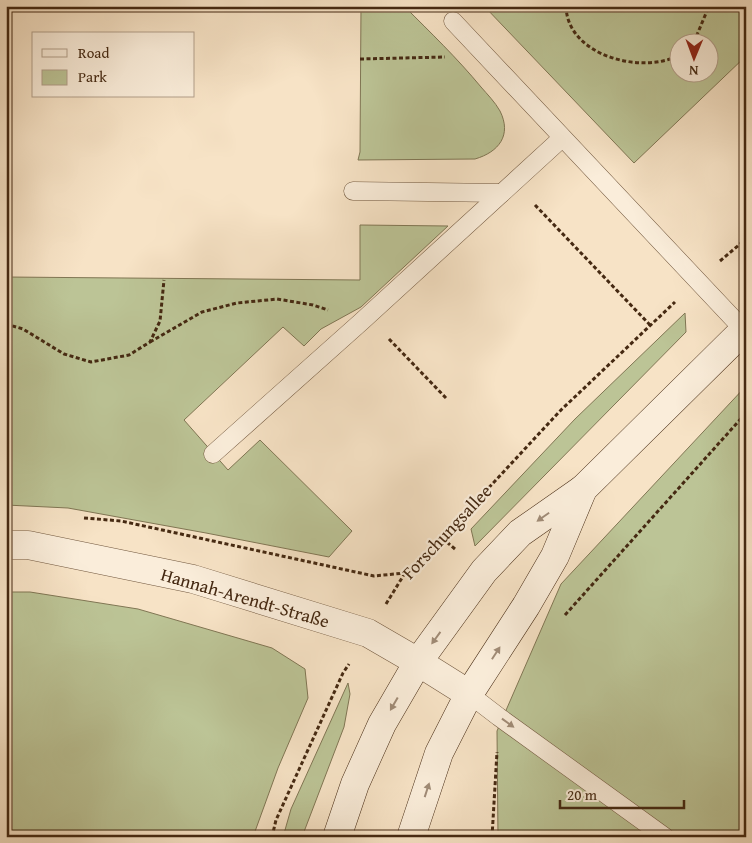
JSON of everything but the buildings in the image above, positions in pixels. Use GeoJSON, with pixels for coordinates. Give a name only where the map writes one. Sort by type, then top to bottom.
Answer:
{"type":"FeatureCollection","features":[{"type":"Feature","properties":{"kind":"street"},"geometry":{"type":"LineString","coordinates":[[337,837],[355,784],[382,724],[418,662],[484,571],[520,533],[583,489],[744,328]]}},
{"type":"Feature","properties":{"kind":"street"},"geometry":{"type":"LineString","coordinates":[[412,837],[439,753],[469,694],[556,556],[583,489]]}},
{"type":"Feature","properties":{"kind":"street","name":"Hannah-Arendt-Straße"},"geometry":{"type":"LineString","coordinates":[[6,545],[28,545],[193,579],[368,633],[469,694]]}},
{"type":"Feature","properties":{"kind":"lane"},"geometry":{"type":"LineString","coordinates":[[453,21],[697,281],[744,328]]}},
{"type":"Feature","properties":{"kind":"lane"},"geometry":{"type":"LineString","coordinates":[[213,454],[562,138]]}},
{"type":"Feature","properties":{"kind":"lane"},"geometry":{"type":"LineString","coordinates":[[353,191],[508,188]]}},
{"type":"Feature","properties":{"kind":"lane"},"geometry":{"type":"LineString","coordinates":[[469,694],[665,837]]}},
{"type":"Feature","properties":{"kind":"path"},"geometry":{"type":"LineString","coordinates":[[566,6],[566,14],[578,38],[600,53],[626,63],[653,63],[670,58]]}},
{"type":"Feature","properties":{"kind":"path"},"geometry":{"type":"LineString","coordinates":[[698,32],[709,6]]}},
{"type":"Feature","properties":{"kind":"path"},"geometry":{"type":"LineString","coordinates":[[360,59],[455,57],[471,41]]}},
{"type":"Feature","properties":{"kind":"path"},"geometry":{"type":"LineString","coordinates":[[508,188],[650,325]]}},
{"type":"Feature","properties":{"kind":"path"},"geometry":{"type":"LineString","coordinates":[[6,324],[23,329],[64,354],[91,362],[129,355],[150,342],[160,322],[164,280]]}},
{"type":"Feature","properties":{"kind":"path","name":"Forschungsallee"},"geometry":{"type":"LineString","coordinates":[[272,837],[276,820],[343,673],[405,573],[442,538],[561,410],[697,281]]}},
{"type":"Feature","properties":{"kind":"path"},"geometry":{"type":"LineString","coordinates":[[560,620],[746,413]]}},
{"type":"Feature","properties":{"kind":"path"},"geometry":{"type":"LineString","coordinates":[[82,517],[121,521],[374,576],[405,573]]}},
{"type":"Feature","properties":{"kind":"path"},"geometry":{"type":"LineString","coordinates":[[492,837],[498,717]]}},
{"type":"Feature","properties":{"kind":"green space"},"geometry":{"type":"Polygon","coordinates":[[[361,6],[404,6],[444,46],[496,104],[500,111],[505,128],[504,135],[497,147],[491,152],[475,159],[358,160],[360,152],[361,6]]]}},
{"type":"Feature","properties":{"kind":"green space"},"geometry":{"type":"Polygon","coordinates":[[[484,6],[746,6],[746,56],[720,81],[720,32],[670,32],[670,82],[719,82],[634,163],[484,6]]]}},
{"type":"Feature","properties":{"kind":"green space"},"geometry":{"type":"Polygon","coordinates":[[[360,225],[448,226],[361,307],[321,329],[304,346],[283,327],[184,420],[228,470],[260,440],[352,531],[329,557],[68,508],[6,505],[6,277],[360,280],[360,225]]]}},
{"type":"Feature","properties":{"kind":"green space"},"geometry":{"type":"Polygon","coordinates":[[[685,313],[686,332],[475,546],[471,529],[575,419],[685,313]]]}},
{"type":"Feature","properties":{"kind":"green space"},"geometry":{"type":"Polygon","coordinates":[[[746,386],[746,837],[498,837],[497,731],[561,584],[746,386]]]}},
{"type":"Feature","properties":{"kind":"green space"},"geometry":{"type":"Polygon","coordinates":[[[6,592],[30,592],[138,609],[272,648],[305,669],[308,698],[278,768],[253,837],[6,837],[6,592]]]}},
{"type":"Feature","properties":{"kind":"green space"},"geometry":{"type":"Polygon","coordinates":[[[348,683],[350,694],[344,727],[302,837],[283,837],[291,809],[348,683]]]}}]}
